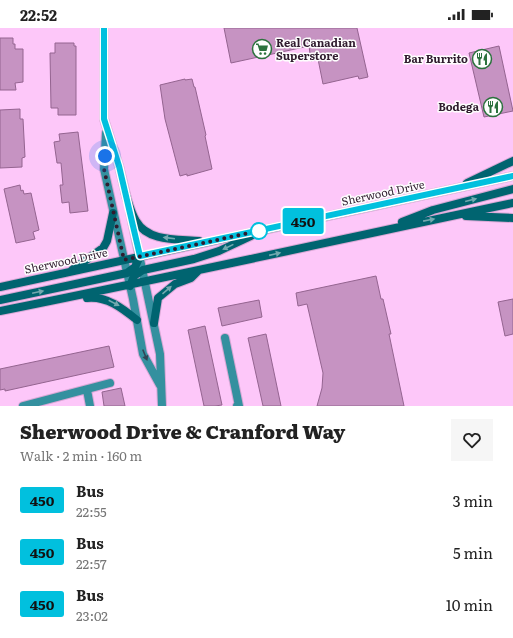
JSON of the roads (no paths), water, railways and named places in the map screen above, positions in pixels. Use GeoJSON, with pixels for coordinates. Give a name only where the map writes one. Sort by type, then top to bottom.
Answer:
{"type":"FeatureCollection","features":[{"type":"Feature","properties":{"kind":"main road"},"geometry":{"type":"LineString","coordinates":[[451,190],[513,161]]}},
{"type":"Feature","properties":{"kind":"main road","name":"Sherwood Drive"},"geometry":{"type":"LineString","coordinates":[[0,287],[513,176]]}},
{"type":"Feature","properties":{"kind":"main road"},"geometry":{"type":"LineString","coordinates":[[381,231],[432,210],[513,189]]}},
{"type":"Feature","properties":{"kind":"main road"},"geometry":{"type":"LineString","coordinates":[[125,192],[135,221],[143,230],[154,236],[208,242]]}},
{"type":"Feature","properties":{"kind":"main road"},"geometry":{"type":"LineString","coordinates":[[0,311],[130,286],[381,231],[513,204]]}},
{"type":"Feature","properties":{"kind":"main road"},"geometry":{"type":"LineString","coordinates":[[69,272],[103,248],[107,241],[114,213]]}},
{"type":"Feature","properties":{"kind":"main road"},"geometry":{"type":"LineString","coordinates":[[453,216],[513,218]]}},
{"type":"Feature","properties":{"kind":"main road"},"geometry":{"type":"LineString","coordinates":[[130,286],[134,276],[143,270],[194,259],[219,251],[263,230]]}},
{"type":"Feature","properties":{"kind":"main road"},"geometry":{"type":"LineString","coordinates":[[0,300],[127,273],[135,267],[140,256]]}},
{"type":"Feature","properties":{"kind":"main road"},"geometry":{"type":"LineString","coordinates":[[154,323],[158,298],[175,284],[192,278],[198,271]]}},
{"type":"Feature","properties":{"kind":"main road"},"geometry":{"type":"LineString","coordinates":[[48,302],[90,297],[99,298],[108,300],[119,306],[137,320]]}},
{"type":"Feature","properties":{"kind":"street"},"geometry":{"type":"LineString","coordinates":[[104,28],[104,119],[119,166],[154,323],[160,354],[162,406]]}},
{"type":"Feature","properties":{"kind":"street"},"geometry":{"type":"LineString","coordinates":[[106,129],[104,169],[130,286],[143,354],[162,387]]}},
{"type":"Feature","properties":{"kind":"street"},"geometry":{"type":"LineString","coordinates":[[225,338],[239,406],[237,406]]}},
{"type":"Feature","properties":{"kind":"street"},"geometry":{"type":"LineString","coordinates":[[23,406],[110,383]]}},
{"type":"Feature","properties":{"kind":"street"},"geometry":{"type":"LineString","coordinates":[[87,390],[90,406]]}},
{"type":"Feature","properties":{"kind":"place","name":"Real Canadian Superstore"},"geometry":{"type":"Point","coordinates":[262,49]}},
{"type":"Feature","properties":{"kind":"place","name":"Bar Burrito"},"geometry":{"type":"Point","coordinates":[482,59]}},
{"type":"Feature","properties":{"kind":"place","name":"Bodega"},"geometry":{"type":"Point","coordinates":[493,107]}}]}
